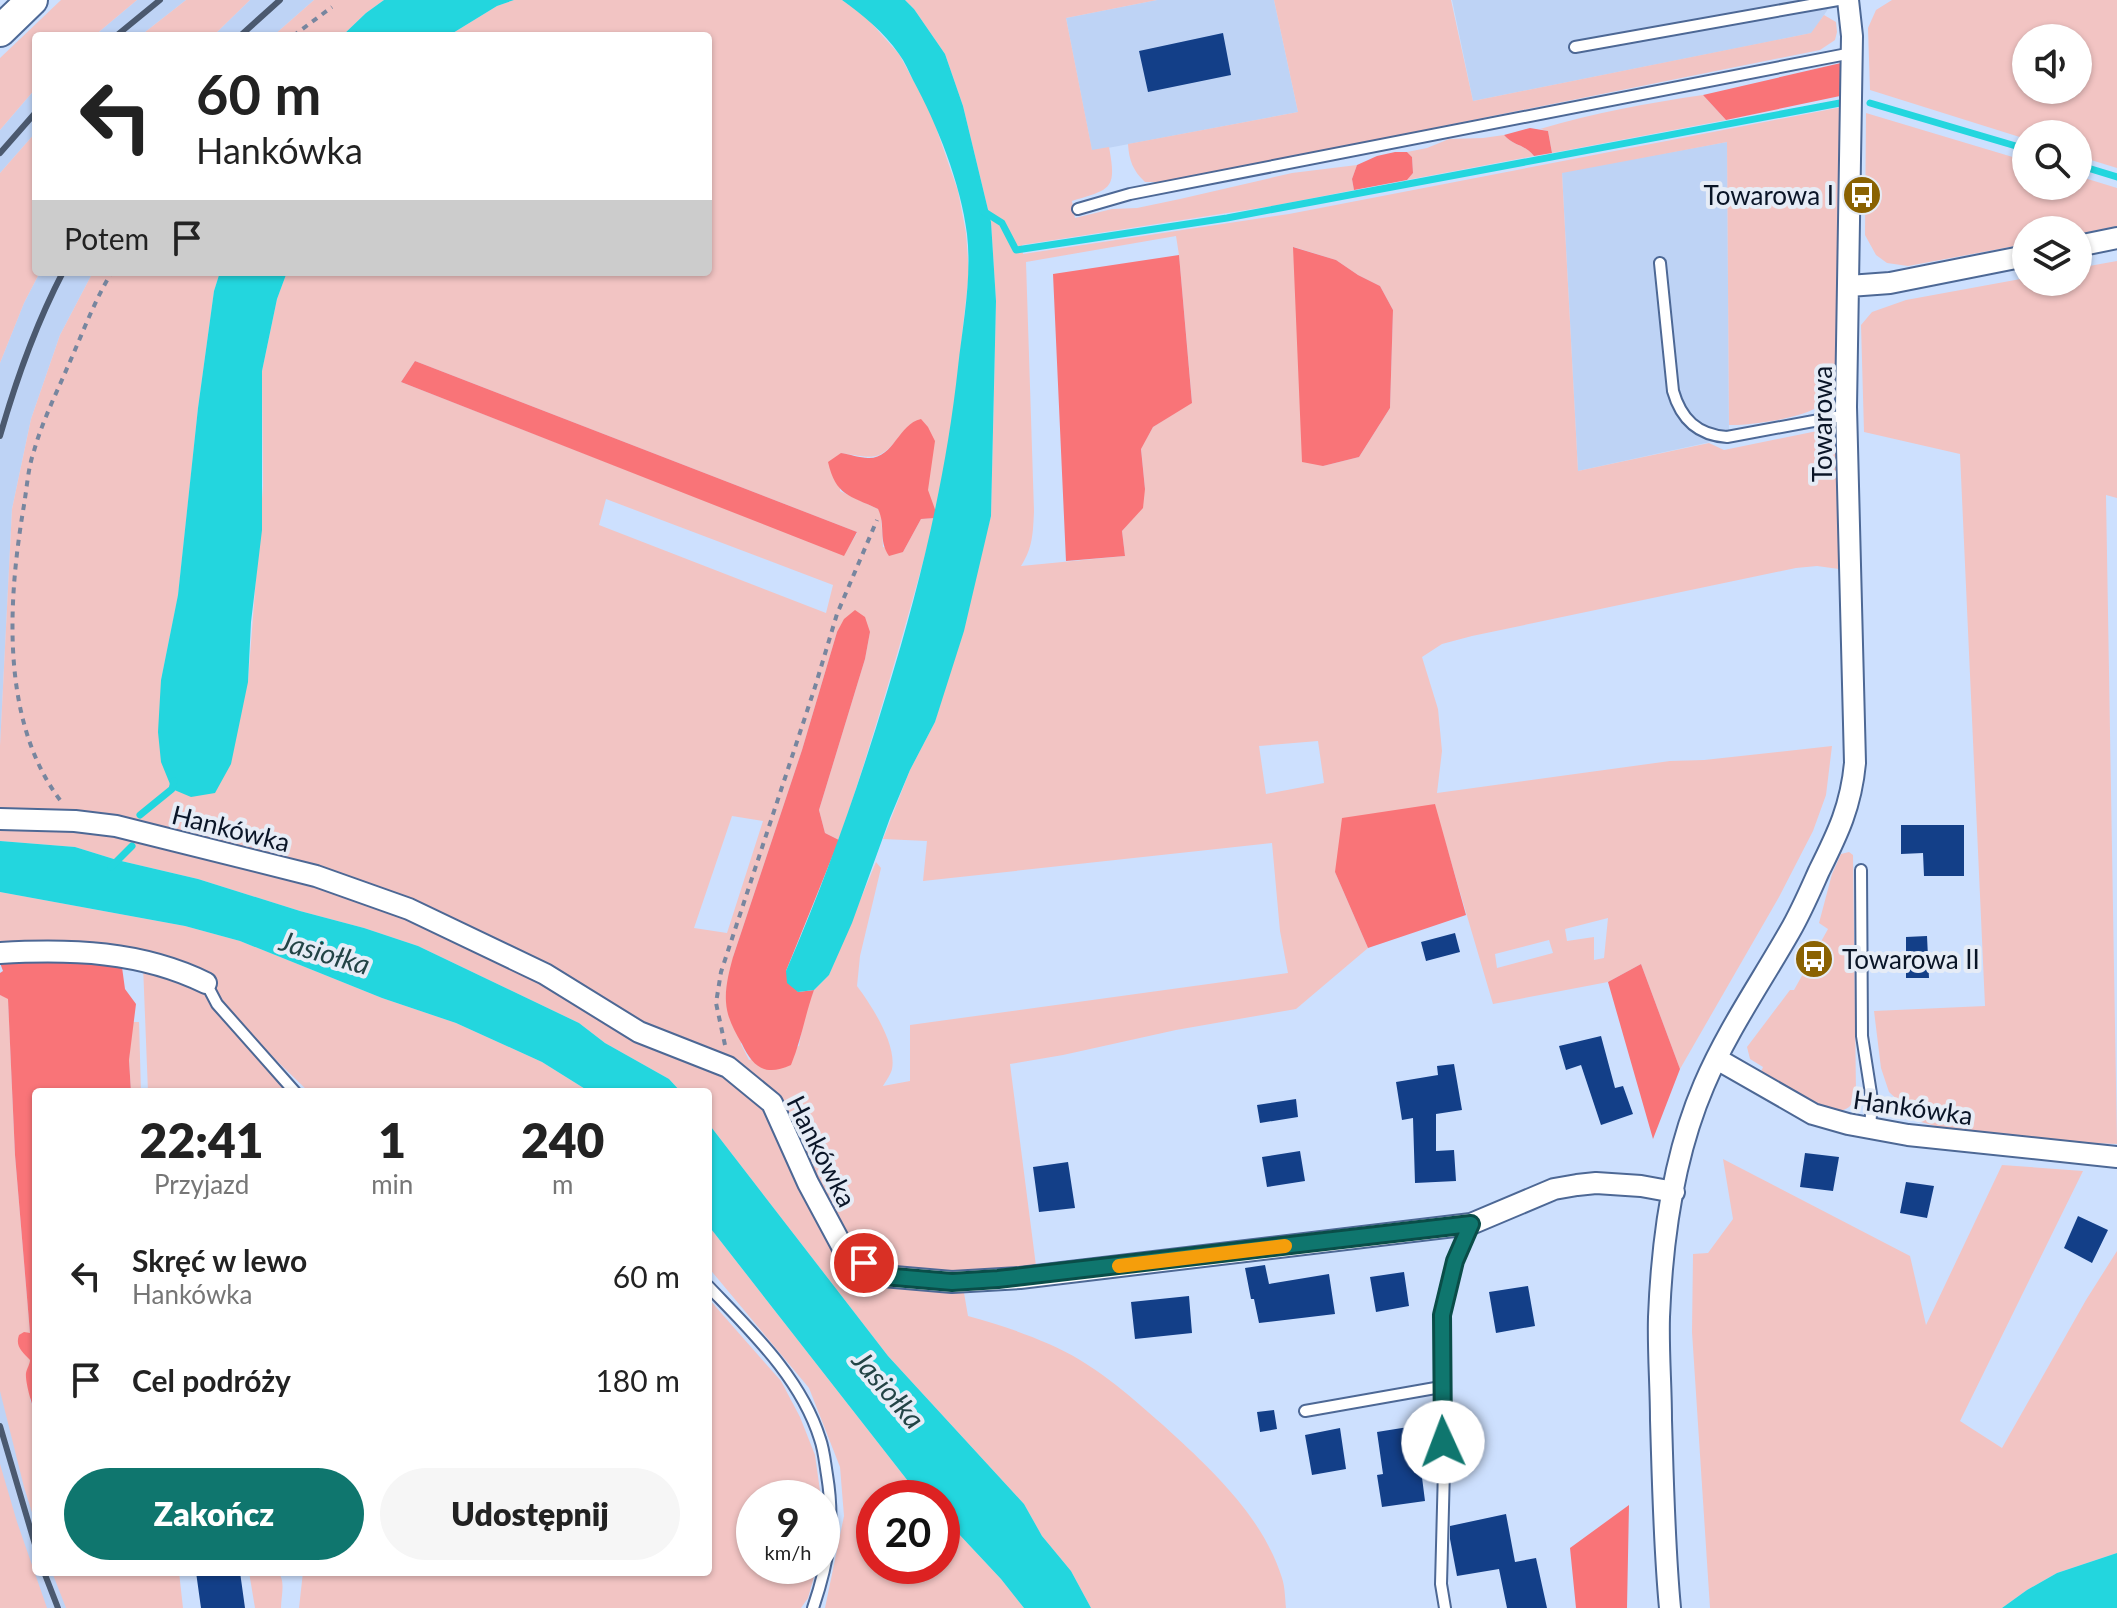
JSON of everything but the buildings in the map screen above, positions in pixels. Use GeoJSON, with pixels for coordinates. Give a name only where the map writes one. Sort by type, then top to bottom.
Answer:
{"type":"FeatureCollection","features":[{"type":"Feature","properties":{"kind":"main road"},"geometry":{"type":"LineString","coordinates":[[0,31],[32,0]]}},
{"type":"Feature","properties":{"kind":"street","name":"Towarowa"},"geometry":{"type":"LineString","coordinates":[[1670,1608],[1664,1539],[1659,1319],[1663,1256],[1674,1192],[1693,1113],[1717,1059],[1792,927],[1832,845],[1850,803],[1855,763],[1846,415],[1852,53],[1848,0]]}},
{"type":"Feature","properties":{"kind":"street"},"geometry":{"type":"LineString","coordinates":[[2092,243],[2117,238]]}},
{"type":"Feature","properties":{"kind":"street"},"geometry":{"type":"LineString","coordinates":[[1849,286],[1890,283],[2012,259]]}},
{"type":"Feature","properties":{"kind":"street","name":"Hankówka"},"geometry":{"type":"LineString","coordinates":[[0,819],[75,821],[138,831],[316,876],[409,909],[545,974],[639,1032],[728,1067],[772,1103],[808,1183],[844,1250],[883,1276],[952,1282],[1020,1278],[1471,1224],[1554,1189],[1577,1185],[1641,1186],[1674,1192]]}},
{"type":"Feature","properties":{"kind":"street"},"geometry":{"type":"LineString","coordinates":[[0,953],[87,952],[129,956],[182,971],[206,983]]}},
{"type":"Feature","properties":{"kind":"street","name":"Hankówka"},"geometry":{"type":"LineString","coordinates":[[1717,1059],[1827,1119],[1870,1129],[2117,1157]]}},
{"type":"Feature","properties":{"kind":"lane"},"geometry":{"type":"LineString","coordinates":[[1575,47],[1838,0]]}},
{"type":"Feature","properties":{"kind":"lane"},"geometry":{"type":"LineString","coordinates":[[1078,209],[1146,191],[1852,53]]}},
{"type":"Feature","properties":{"kind":"lane"},"geometry":{"type":"LineString","coordinates":[[1660,263],[1673,391],[1679,409],[1687,420],[1710,434],[1727,437],[1846,415]]}},
{"type":"Feature","properties":{"kind":"lane"},"geometry":{"type":"LineString","coordinates":[[1861,870],[1862,1036],[1872,1100],[1870,1129]]}},
{"type":"Feature","properties":{"kind":"lane"},"geometry":{"type":"LineString","coordinates":[[206,983],[217,1004],[291,1088]]}},
{"type":"Feature","properties":{"kind":"lane"},"geometry":{"type":"LineString","coordinates":[[1445,1608],[1441,1584],[1444,1469],[1442,1315],[1455,1261],[1471,1224]]}},
{"type":"Feature","properties":{"kind":"lane"},"geometry":{"type":"LineString","coordinates":[[712,1290],[758,1338],[794,1385],[812,1417],[821,1442],[832,1517],[827,1565],[813,1608]]}},
{"type":"Feature","properties":{"kind":"lane"},"geometry":{"type":"LineString","coordinates":[[1305,1411],[1441,1387]]}},
{"type":"Feature","properties":{"kind":"path"},"geometry":{"type":"LineString","coordinates":[[298,32],[332,7]]}},
{"type":"Feature","properties":{"kind":"path"},"geometry":{"type":"LineString","coordinates":[[75,821],[50,787],[29,743],[15,690],[13,644],[18,541],[33,453],[73,354],[110,276]]}},
{"type":"Feature","properties":{"kind":"path"},"geometry":{"type":"LineString","coordinates":[[728,1067],[716,1003],[721,972],[837,614],[877,520]]}},
{"type":"Feature","properties":{"kind":"shaded area"},"geometry":{"type":"Polygon","coordinates":[[[61,0],[137,0],[99,32],[32,32],[32,93],[0,130],[0,58],[61,0]]]}},
{"type":"Feature","properties":{"kind":"shaded area"},"geometry":{"type":"Polygon","coordinates":[[[137,0],[186,0],[145,32],[99,32],[137,0]]]}},
{"type":"Feature","properties":{"kind":"shaded area"},"geometry":{"type":"Polygon","coordinates":[[[186,0],[250,0],[217,32],[145,32],[186,0]]]}},
{"type":"Feature","properties":{"kind":"shaded area"},"geometry":{"type":"Polygon","coordinates":[[[250,0],[314,0],[278,32],[217,32],[250,0]]]}},
{"type":"Feature","properties":{"kind":"shaded area"},"geometry":{"type":"Polygon","coordinates":[[[314,0],[384,0],[346,32],[278,32],[314,0]]]}},
{"type":"Feature","properties":{"kind":"shaded area"},"geometry":{"type":"Polygon","coordinates":[[[514,0],[842,0],[865,16],[899,54],[931,113],[958,191],[969,272],[953,418],[936,512],[902,434],[887,450],[875,456],[841,453],[840,491],[878,509],[883,547],[903,552],[921,519],[935,518],[890,680],[839,840],[825,833],[819,810],[865,659],[870,632],[837,632],[802,750],[733,957],[741,1044],[749,1060],[799,1046],[804,1016],[814,990],[829,975],[876,862],[881,868],[860,956],[857,986],[882,1025],[891,1048],[892,1069],[883,1086],[910,1081],[910,1025],[1288,973],[1280,931],[1272,843],[923,881],[927,841],[883,839],[910,770],[935,722],[991,516],[996,301],[991,222],[963,106],[945,54],[905,0],[1157,0],[1066,18],[1092,150],[1109,147],[1112,172],[1108,186],[1103,190],[1072,201],[1075,218],[1112,209],[1137,208],[1292,173],[1357,165],[1352,179],[1354,190],[1022,245],[1023,254],[1289,214],[1842,107],[1836,386],[1819,406],[1789,418],[1729,425],[1727,142],[1562,173],[1578,471],[1709,443],[1724,450],[1822,430],[1836,441],[1839,569],[1817,566],[1796,568],[1472,636],[1442,644],[1422,657],[1438,709],[1442,751],[1437,793],[1670,761],[1832,746],[1826,795],[1813,831],[1779,897],[1680,1069],[1641,964],[1608,982],[1493,1004],[1434,804],[1335,872],[1368,948],[1296,1009],[1010,1064],[1036,1266],[991,1272],[886,1270],[845,1238],[769,1089],[321,873],[0,814],[0,746],[12,509],[31,419],[60,335],[91,276],[219,276],[198,408],[178,596],[161,680],[248,682],[263,486],[262,371],[277,299],[286,276],[712,276],[712,32],[455,32],[497,6],[514,0]],[[1176,236],[1026,262],[1034,511],[1030,546],[1021,566],[1125,556],[1122,531],[1130,522],[1145,489],[1141,448],[1153,427],[1192,402],[1176,236]],[[1294,247],[1323,466],[1359,457],[1390,408],[1393,310],[1380,286],[1336,260],[1294,247]],[[415,361],[401,382],[844,555],[857,532],[415,361]],[[606,499],[599,525],[826,613],[833,585],[606,499]],[[1318,741],[1259,746],[1266,794],[1324,783],[1318,741]],[[732,816],[694,928],[727,933],[763,821],[732,816]],[[1608,918],[1565,929],[1567,941],[1594,937],[1594,960],[1604,958],[1608,918]],[[1549,940],[1495,954],[1497,968],[1553,953],[1549,940]]]}},
{"type":"Feature","properties":{"kind":"shaded area"},"geometry":{"type":"Polygon","coordinates":[[[1157,0],[1274,0],[1298,112],[1092,151],[1066,18],[1157,0]]]}},
{"type":"Feature","properties":{"kind":"shaded area"},"geometry":{"type":"Polygon","coordinates":[[[1274,0],[1451,0],[1473,101],[1811,33],[1824,15],[1836,22],[1837,32],[1835,40],[1820,50],[1166,182],[1145,182],[1132,165],[1128,144],[1298,112],[1274,0]]]}},
{"type":"Feature","properties":{"kind":"shaded area"},"geometry":{"type":"Polygon","coordinates":[[[1452,0],[1834,0],[1812,33],[1473,101],[1452,0]]]}},
{"type":"Feature","properties":{"kind":"shaded area"},"geometry":{"type":"Polygon","coordinates":[[[1892,0],[2117,0],[2117,168],[2092,160],[2092,120],[2012,120],[2012,135],[1870,90],[1868,28],[1876,10],[1892,0]]]}},
{"type":"Feature","properties":{"kind":"shaded area"},"geometry":{"type":"Polygon","coordinates":[[[1841,63],[1840,96],[1726,120],[1703,95],[1841,63]]]}},
{"type":"Feature","properties":{"kind":"shaded area"},"geometry":{"type":"Polygon","coordinates":[[[32,93],[32,137],[0,173],[0,130],[32,93]]]}},
{"type":"Feature","properties":{"kind":"shaded area"},"geometry":{"type":"Polygon","coordinates":[[[1703,95],[1726,120],[1552,153],[1548,131],[1540,129],[1621,109],[1703,95]]]}},
{"type":"Feature","properties":{"kind":"shaded area"},"geometry":{"type":"Polygon","coordinates":[[[1866,113],[2012,157],[2012,200],[2092,200],[2092,180],[2117,188],[2117,226],[2092,231],[2092,216],[2012,216],[2012,247],[1908,266],[1887,263],[1876,255],[1865,235],[1866,113]]]}},
{"type":"Feature","properties":{"kind":"shaded area"},"geometry":{"type":"Polygon","coordinates":[[[1530,128],[1548,131],[1552,153],[1534,156],[1504,135],[1530,128]]]}},
{"type":"Feature","properties":{"kind":"shaded area"},"geometry":{"type":"Polygon","coordinates":[[[1504,135],[1534,156],[1407,180],[1413,173],[1412,157],[1407,152],[1449,139],[1504,135]]]}},
{"type":"Feature","properties":{"kind":"shaded area"},"geometry":{"type":"Polygon","coordinates":[[[32,137],[32,276],[38,276],[0,363],[0,173],[32,137]]]}},
{"type":"Feature","properties":{"kind":"shaded area"},"geometry":{"type":"Polygon","coordinates":[[[1727,142],[1729,438],[1578,471],[1562,172],[1727,142]]]}},
{"type":"Feature","properties":{"kind":"shaded area"},"geometry":{"type":"Polygon","coordinates":[[[1395,152],[1407,152],[1412,157],[1413,173],[1407,180],[1354,190],[1352,179],[1357,165],[1395,152]]]}},
{"type":"Feature","properties":{"kind":"shaded area"},"geometry":{"type":"Polygon","coordinates":[[[1293,247],[1336,260],[1380,286],[1393,310],[1390,408],[1359,457],[1323,466],[1302,462],[1293,247]]]}},
{"type":"Feature","properties":{"kind":"shaded area"},"geometry":{"type":"Polygon","coordinates":[[[1179,255],[1192,403],[1153,427],[1141,449],[1145,489],[1143,508],[1122,531],[1125,556],[1066,561],[1053,274],[1179,255]]]}},
{"type":"Feature","properties":{"kind":"shaded area"},"geometry":{"type":"Polygon","coordinates":[[[2117,261],[2117,498],[2106,495],[2117,1144],[2031,1141],[1985,1132],[1946,1129],[1921,1122],[1889,1092],[1881,1068],[1874,1011],[1985,1006],[1960,454],[1864,432],[1861,325],[1872,312],[1906,300],[2012,281],[2012,296],[2092,296],[2092,265],[2117,261]]]}},
{"type":"Feature","properties":{"kind":"shaded area"},"geometry":{"type":"Polygon","coordinates":[[[38,276],[91,276],[60,335],[31,419],[12,509],[0,746],[0,363],[38,276]]]}},
{"type":"Feature","properties":{"kind":"shaded area"},"geometry":{"type":"Polygon","coordinates":[[[415,361],[857,532],[844,556],[401,382],[415,361]]]}},
{"type":"Feature","properties":{"kind":"shaded area"},"geometry":{"type":"Polygon","coordinates":[[[921,419],[935,441],[928,490],[936,512],[935,518],[921,519],[903,552],[889,556],[878,509],[845,493],[835,482],[828,462],[841,453],[877,457],[907,427],[921,419]]]}},
{"type":"Feature","properties":{"kind":"shaded area"},"geometry":{"type":"Polygon","coordinates":[[[855,610],[865,617],[870,632],[865,659],[819,810],[825,833],[839,840],[786,971],[798,992],[814,990],[791,1065],[767,1070],[751,1059],[731,1024],[726,1002],[728,980],[837,632],[844,619],[855,610]]]}},
{"type":"Feature","properties":{"kind":"shaded area"},"geometry":{"type":"Polygon","coordinates":[[[1435,804],[1466,915],[1368,948],[1335,872],[1342,818],[1435,804]]]}},
{"type":"Feature","properties":{"kind":"shaded area"},"geometry":{"type":"Polygon","coordinates":[[[0,824],[75,829],[123,835],[285,873],[410,914],[721,1070],[769,1109],[844,1256],[963,1287],[968,1316],[1049,1344],[1095,1370],[1123,1391],[1199,1458],[1248,1513],[1273,1555],[1283,1581],[1286,1608],[1091,1608],[1071,1571],[1042,1536],[1024,1504],[888,1356],[712,1128],[712,1088],[677,1088],[669,1079],[605,1043],[579,1023],[418,946],[198,879],[75,847],[0,841],[0,824]]]}},
{"type":"Feature","properties":{"kind":"shaded area"},"geometry":{"type":"Polygon","coordinates":[[[1849,852],[1853,855],[1856,1093],[1848,1108],[1832,1111],[1760,1074],[1763,1067],[1750,1059],[1747,1047],[1790,990],[1794,990],[1828,929],[1819,923],[1832,874],[1841,854],[1849,852]]]}},
{"type":"Feature","properties":{"kind":"shaded area"},"geometry":{"type":"Polygon","coordinates":[[[0,892],[185,926],[240,941],[382,998],[456,1023],[542,1062],[584,1088],[305,1088],[254,1038],[206,978],[0,950],[0,892]]]}},
{"type":"Feature","properties":{"kind":"shaded area"},"geometry":{"type":"Polygon","coordinates":[[[74,955],[121,960],[125,989],[136,1004],[129,1060],[131,1088],[32,1088],[32,1403],[26,1377],[30,1360],[18,1342],[19,1335],[30,1333],[15,1155],[8,999],[0,995],[0,973],[3,971],[0,963],[74,955]]]}},
{"type":"Feature","properties":{"kind":"shaded area"},"geometry":{"type":"Polygon","coordinates":[[[1641,964],[1680,1069],[1653,1139],[1608,982],[1641,964]]]}},
{"type":"Feature","properties":{"kind":"shaded area"},"geometry":{"type":"Polygon","coordinates":[[[143,965],[199,985],[289,1088],[148,1088],[143,965]]]}},
{"type":"Feature","properties":{"kind":"shaded area"},"geometry":{"type":"Polygon","coordinates":[[[0,995],[8,998],[15,1155],[30,1333],[30,1365],[26,1376],[32,1405],[32,1512],[0,1391],[0,995]]]}},
{"type":"Feature","properties":{"kind":"shaded area"},"geometry":{"type":"Polygon","coordinates":[[[132,1022],[139,1022],[141,1088],[131,1088],[132,1022]]]}},
{"type":"Feature","properties":{"kind":"shaded area"},"geometry":{"type":"Polygon","coordinates":[[[1723,1159],[1910,1256],[1926,1325],[2002,1165],[2083,1171],[1960,1421],[2002,1448],[2117,1251],[2117,1553],[2057,1573],[2002,1608],[1710,1608],[1692,1332],[1693,1254],[1708,1253],[1733,1219],[1723,1159]]]}},
{"type":"Feature","properties":{"kind":"shaded area"},"geometry":{"type":"Polygon","coordinates":[[[712,1230],[907,1480],[856,1480],[856,1584],[960,1584],[960,1535],[1024,1608],[825,1608],[830,1584],[840,1584],[840,1535],[844,1516],[840,1467],[809,1388],[712,1272],[712,1230]]]}},
{"type":"Feature","properties":{"kind":"shaded area"},"geometry":{"type":"Polygon","coordinates":[[[712,1303],[781,1381],[815,1455],[818,1480],[736,1480],[736,1584],[812,1584],[801,1608],[299,1608],[303,1576],[712,1576],[712,1303]]]}},
{"type":"Feature","properties":{"kind":"shaded area"},"geometry":{"type":"Polygon","coordinates":[[[0,1357],[32,1485],[32,1576],[65,1576],[77,1608],[41,1608],[0,1494],[0,1357]]]}},
{"type":"Feature","properties":{"kind":"shaded area"},"geometry":{"type":"Polygon","coordinates":[[[0,1464],[32,1565],[32,1576],[36,1576],[47,1608],[0,1608],[0,1464]]]}},
{"type":"Feature","properties":{"kind":"shaded area"},"geometry":{"type":"Polygon","coordinates":[[[1629,1505],[1627,1608],[1576,1608],[1570,1548],[1629,1505]]]}},
{"type":"Feature","properties":{"kind":"shaded area"},"geometry":{"type":"Polygon","coordinates":[[[54,1576],[179,1576],[183,1608],[66,1608],[54,1576]]]}},
{"type":"Feature","properties":{"kind":"shaded area"},"geometry":{"type":"Polygon","coordinates":[[[250,1576],[280,1576],[281,1608],[255,1608],[250,1576]]]}},
{"type":"Feature","properties":{"kind":"water"},"geometry":{"type":"Polygon","coordinates":[[[384,0],[514,0],[497,6],[455,32],[346,32],[384,0]]]}},
{"type":"Feature","properties":{"kind":"water"},"geometry":{"type":"Polygon","coordinates":[[[842,0],[905,0],[945,54],[963,106],[991,222],[996,301],[991,516],[964,631],[935,722],[910,770],[829,975],[814,990],[798,992],[787,983],[786,971],[853,798],[921,571],[953,408],[968,284],[964,215],[954,175],[931,116],[893,46],[873,24],[842,0]]]}},
{"type":"Feature","properties":{"kind":"water"},"geometry":{"type":"Polygon","coordinates":[[[219,276],[286,276],[277,299],[262,371],[262,530],[251,622],[248,682],[231,764],[215,793],[191,797],[172,789],[161,762],[158,732],[161,680],[178,595],[214,291],[219,276]]]}},
{"type":"Feature","properties":{"kind":"water","name":"Jasiołka"},"geometry":{"type":"Polygon","coordinates":[[[0,841],[75,847],[198,879],[418,946],[579,1023],[605,1043],[669,1079],[677,1088],[584,1088],[542,1062],[456,1023],[382,998],[240,941],[185,926],[0,892],[0,841]]]}},
{"type":"Feature","properties":{"kind":"water","name":"Jasiołka"},"geometry":{"type":"Polygon","coordinates":[[[712,1128],[888,1356],[1024,1504],[1042,1536],[1071,1571],[1091,1608],[1024,1608],[960,1535],[960,1480],[907,1480],[712,1230],[712,1128]]]}},
{"type":"Feature","properties":{"kind":"water"},"geometry":{"type":"Polygon","coordinates":[[[2117,1553],[2117,1608],[2002,1608],[2057,1573],[2117,1553]]]}},
{"type":"Feature","properties":{"kind":"waterway"},"geometry":{"type":"LineString","coordinates":[[983,211],[1002,223],[1016,250],[1227,218],[1840,103]]}},
{"type":"Feature","properties":{"kind":"waterway"},"geometry":{"type":"LineString","coordinates":[[1870,103],[2012,145]]}},
{"type":"Feature","properties":{"kind":"waterway"},"geometry":{"type":"LineString","coordinates":[[2092,169],[2117,177]]}},
{"type":"Feature","properties":{"kind":"waterway"},"geometry":{"type":"LineString","coordinates":[[140,815],[172,789],[174,781]]}},
{"type":"Feature","properties":{"kind":"waterway"},"geometry":{"type":"LineString","coordinates":[[111,867],[132,846]]}},
{"type":"Feature","properties":{"kind":"railway"},"geometry":{"type":"LineString","coordinates":[[121,32],[160,0]]}},
{"type":"Feature","properties":{"kind":"railway"},"geometry":{"type":"LineString","coordinates":[[244,32],[280,0]]}},
{"type":"Feature","properties":{"kind":"railway"},"geometry":{"type":"LineString","coordinates":[[0,153],[32,117]]}},
{"type":"Feature","properties":{"kind":"railway"},"geometry":{"type":"LineString","coordinates":[[0,436],[27,352],[61,276]]}},
{"type":"Feature","properties":{"kind":"railway"},"geometry":{"type":"LineString","coordinates":[[0,1426],[32,1534]]}},
{"type":"Feature","properties":{"kind":"railway"},"geometry":{"type":"LineString","coordinates":[[46,1576],[58,1608]]}},
{"type":"Feature","properties":{"kind":"slow traffic"},"geometry":{"type":"LineString","coordinates":[[1119,1266],[1285,1246]]}},
{"type":"Feature","properties":{"kind":"place","name":"Towarowa I"},"geometry":{"type":"Point","coordinates":[1862,195]}},
{"type":"Feature","properties":{"kind":"place","name":"Towarowa II"},"geometry":{"type":"Point","coordinates":[1814,959]}},
{"type":"Feature","properties":{"kind":"route"},"geometry":{"type":"LineString","coordinates":[[864,1263],[883,1276],[952,1282],[1020,1278],[1471,1224],[1455,1261],[1442,1315],[1443,1442]]}}]}
